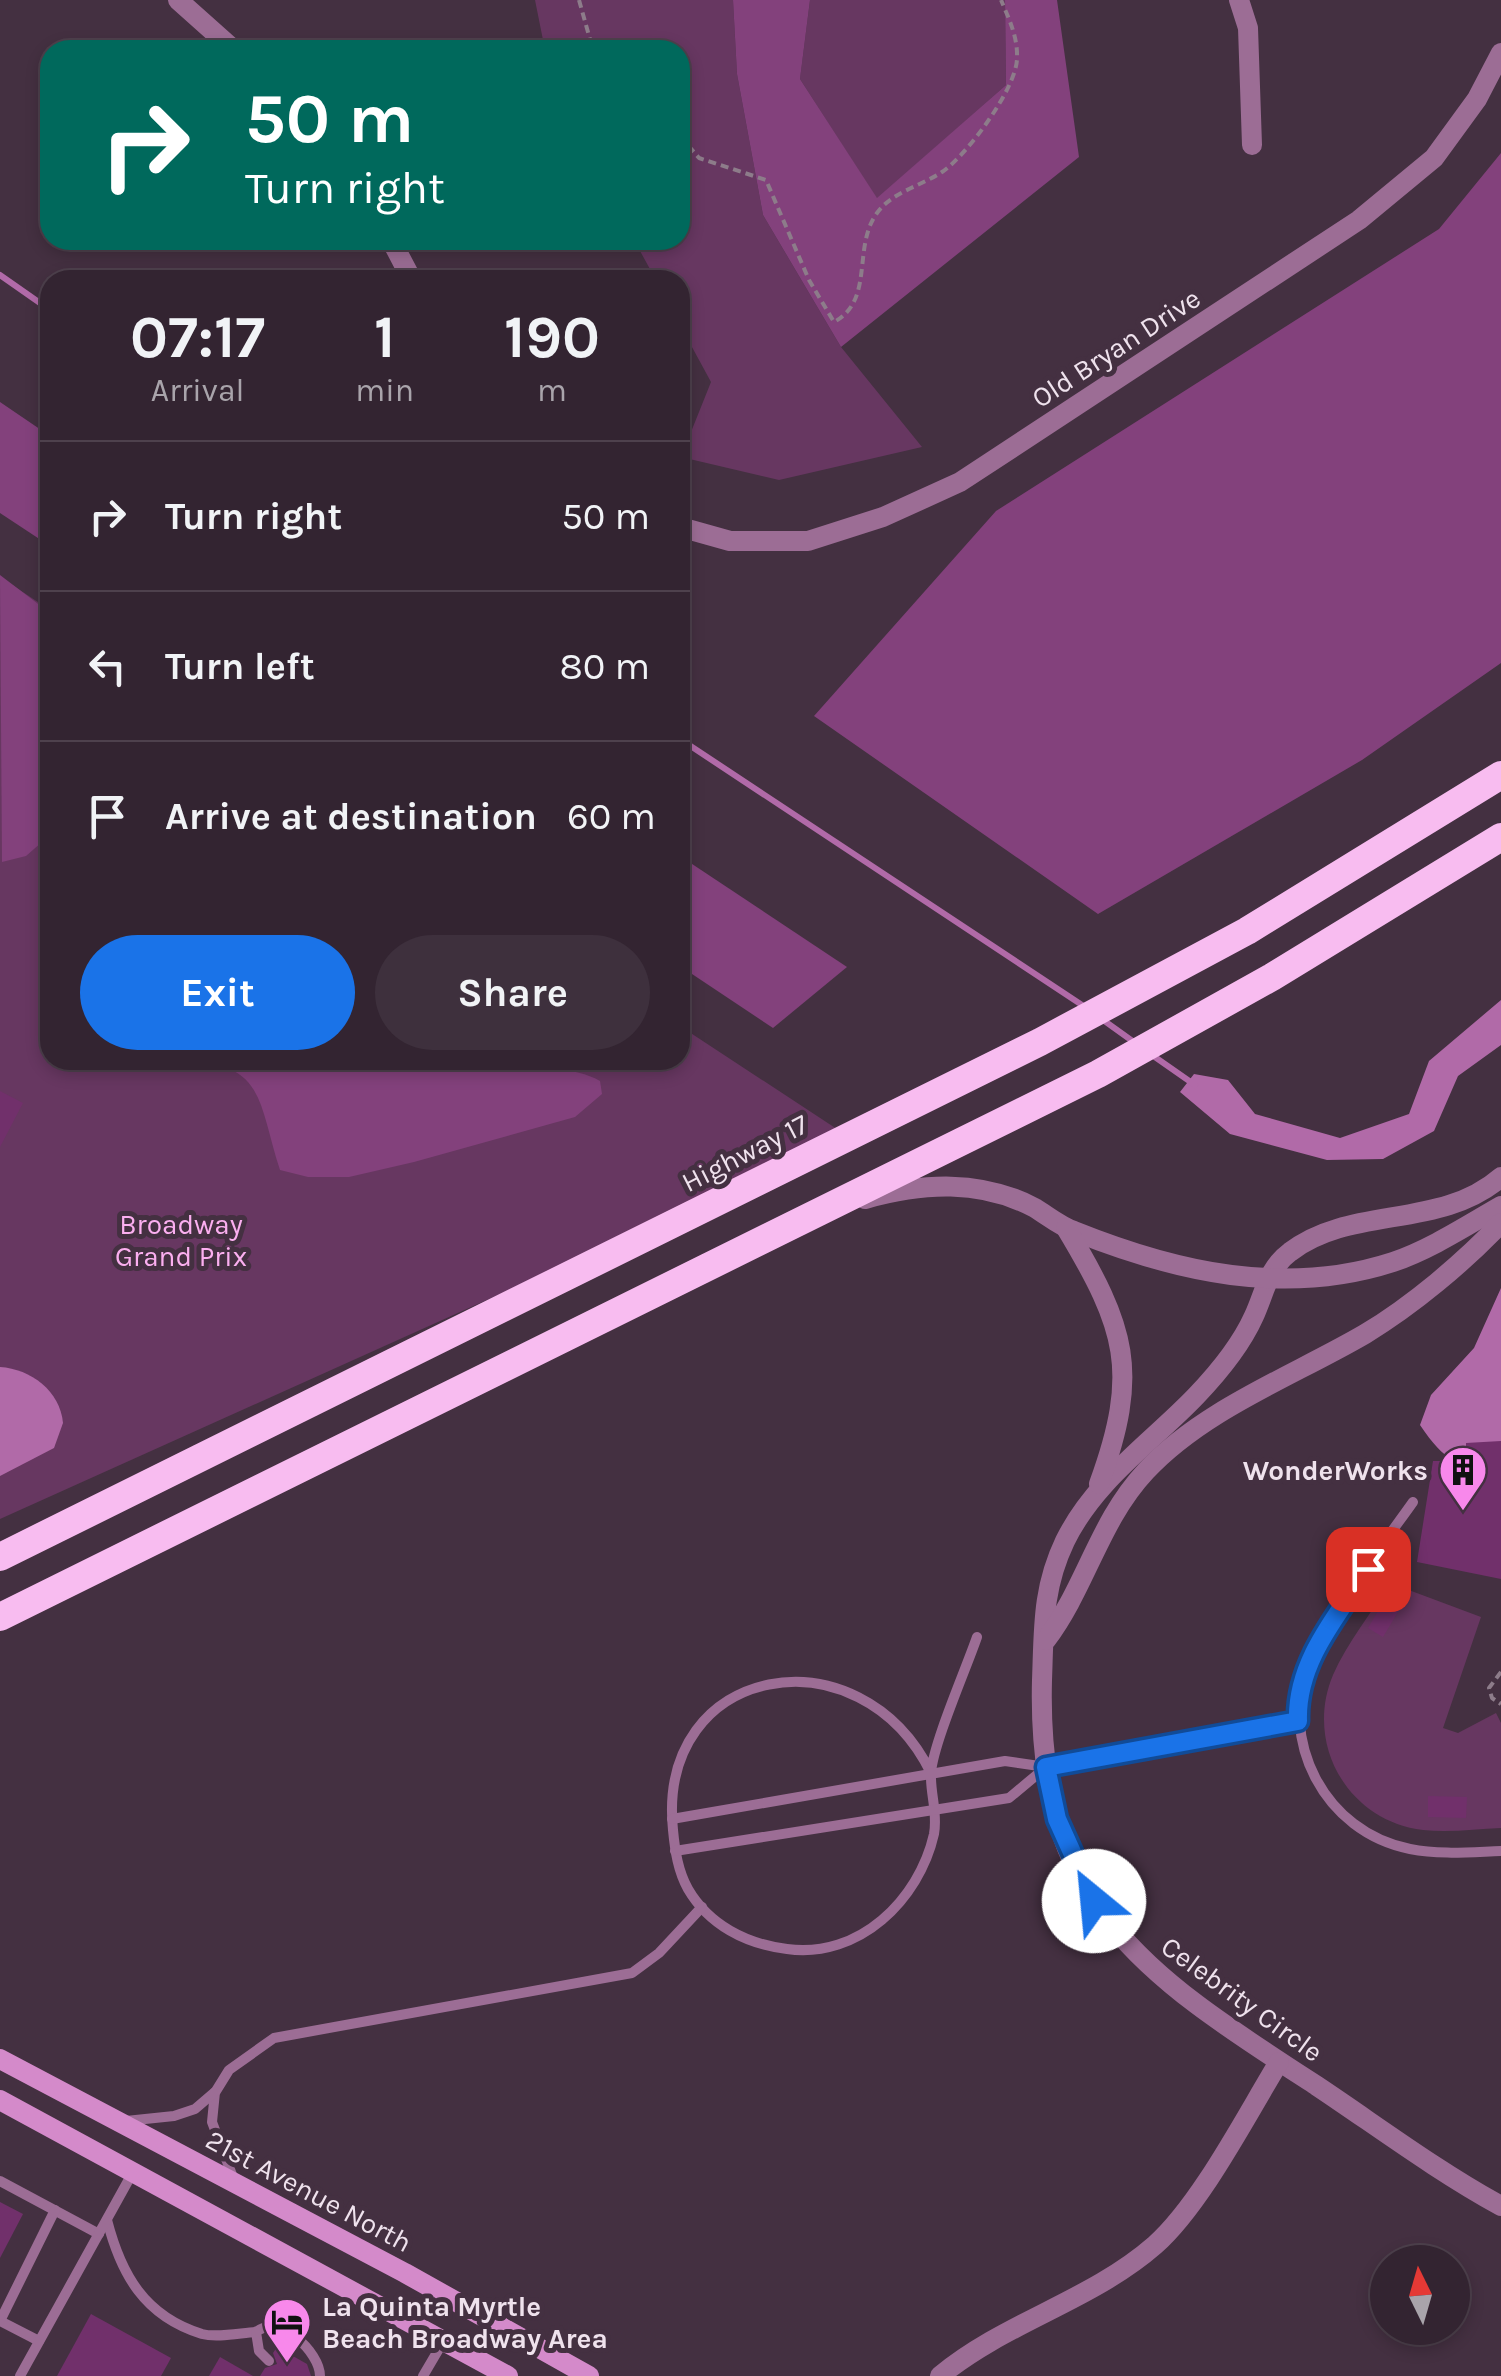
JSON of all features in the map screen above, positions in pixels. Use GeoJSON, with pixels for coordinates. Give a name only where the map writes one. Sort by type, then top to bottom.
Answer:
{"type":"FeatureCollection","features":[{"type":"Feature","properties":{"kind":"highway","name":"Highway 17"},"geometry":{"type":"LineString","coordinates":[[0,1557],[1153,984],[1372,857],[1501,774]]}},
{"type":"Feature","properties":{"kind":"highway"},"geometry":{"type":"LineString","coordinates":[[0,1617],[1098,1074],[1203,1017],[1501,837]]}},
{"type":"Feature","properties":{"kind":"main road","name":"21st Avenue North"},"geometry":{"type":"LineString","coordinates":[[0,2059],[589,2376]]}},
{"type":"Feature","properties":{"kind":"main road"},"geometry":{"type":"LineString","coordinates":[[0,2100],[505,2375]]}},
{"type":"Feature","properties":{"kind":"street"},"geometry":{"type":"LineString","coordinates":[[178,0],[223,40]]}},
{"type":"Feature","properties":{"kind":"street"},"geometry":{"type":"LineString","coordinates":[[1239,0],[1248,28],[1252,145]]}},
{"type":"Feature","properties":{"kind":"street","name":"Old Bryan Drive"},"geometry":{"type":"LineString","coordinates":[[690,530],[730,540],[808,541],[883,518],[960,482],[1359,220],[1434,158],[1477,99],[1501,53]]}},
{"type":"Feature","properties":{"kind":"street","name":"Celebrity Circle"},"geometry":{"type":"LineString","coordinates":[[1501,1178],[1447,1208],[1312,1238],[1274,1265],[1253,1318],[1220,1370],[1096,1492],[1054,1569],[1042,1607],[1046,1640],[1042,1714],[1046,1767],[1057,1819],[1072,1861],[1112,1926],[1162,1981],[1501,2206]]}},
{"type":"Feature","properties":{"kind":"street"},"geometry":{"type":"LineString","coordinates":[[815,1214],[894,1191],[935,1184],[991,1191],[1032,1207],[1066,1228],[1154,1261],[1208,1274],[1329,1278],[1395,1261],[1501,1206]]}},
{"type":"Feature","properties":{"kind":"street"},"geometry":{"type":"LineString","coordinates":[[1046,1640],[1068,1611],[1110,1518],[1147,1470],[1244,1401],[1369,1331],[1501,1223]]}},
{"type":"Feature","properties":{"kind":"street"},"geometry":{"type":"LineString","coordinates":[[1066,1228],[1102,1287],[1117,1328],[1124,1371],[1118,1434],[1096,1492]]}},
{"type":"Feature","properties":{"kind":"street"},"geometry":{"type":"LineString","coordinates":[[940,2376],[987,2344],[1091,2288],[1158,2243],[1227,2146],[1279,2062]]}},
{"type":"Feature","properties":{"kind":"lane"},"geometry":{"type":"LineString","coordinates":[[1413,1502],[1311,1656],[1300,1690],[1298,1721],[1303,1752],[1314,1778],[1338,1810],[1381,1839],[1439,1853],[1501,1851]]}},
{"type":"Feature","properties":{"kind":"lane"},"geometry":{"type":"LineString","coordinates":[[931,1772],[976,1637]]}},
{"type":"Feature","properties":{"kind":"lane"},"geometry":{"type":"LineString","coordinates":[[806,1682],[851,1691],[894,1720],[920,1749],[931,1772],[936,1810],[928,1853],[897,1908],[857,1936],[813,1950],[771,1946],[733,1934],[702,1907],[681,1874],[672,1819],[674,1771],[691,1737],[722,1706],[759,1686],[806,1682]]}},
{"type":"Feature","properties":{"kind":"lane"},"geometry":{"type":"LineString","coordinates":[[672,1819],[1005,1761],[1046,1767],[1298,1721]]}},
{"type":"Feature","properties":{"kind":"lane"},"geometry":{"type":"LineString","coordinates":[[675,1851],[1009,1798],[1046,1767]]}},
{"type":"Feature","properties":{"kind":"lane"},"geometry":{"type":"LineString","coordinates":[[120,2122],[174,2116],[195,2109],[216,2091],[229,2070],[274,2038],[632,1973],[660,1954],[702,1907]]}},
{"type":"Feature","properties":{"kind":"lane"},"geometry":{"type":"LineString","coordinates":[[216,2091],[212,2122],[236,2184]]}},
{"type":"Feature","properties":{"kind":"lane"},"geometry":{"type":"LineString","coordinates":[[24,2375],[133,2172]]}},
{"type":"Feature","properties":{"kind":"lane"},"geometry":{"type":"LineString","coordinates":[[0,2181],[99,2234]]}},
{"type":"Feature","properties":{"kind":"lane"},"geometry":{"type":"LineString","coordinates":[[40,2341],[0,2321],[55,2210]]}},
{"type":"Feature","properties":{"kind":"lane"},"geometry":{"type":"LineString","coordinates":[[106,2220],[128,2281],[145,2302],[205,2335],[256,2332],[263,2326],[286,2329],[315,2361],[320,2376]]}},
{"type":"Feature","properties":{"kind":"lane"},"geometry":{"type":"LineString","coordinates":[[256,2332],[259,2351],[269,2361]]}},
{"type":"Feature","properties":{"kind":"lane"},"geometry":{"type":"LineString","coordinates":[[423,2376],[443,2342]]}},
{"type":"Feature","properties":{"kind":"path"},"geometry":{"type":"LineString","coordinates":[[579,0],[590,40]]}},
{"type":"Feature","properties":{"kind":"path"},"geometry":{"type":"LineString","coordinates":[[690,148],[699,158],[766,180],[809,280],[834,322],[850,313],[860,290],[861,266],[874,216],[887,202],[943,172],[967,148],[1012,76],[1017,60],[1014,28],[1000,0]]}},
{"type":"Feature","properties":{"kind":"path"},"geometry":{"type":"LineString","coordinates":[[1501,1672],[1488,1688],[1492,1698],[1501,1704]]}},
{"type":"Feature","properties":{"kind":"green space"},"geometry":{"type":"Polygon","coordinates":[[[535,0],[733,0],[737,74],[763,215],[841,347],[922,447],[779,480],[690,459],[690,434],[711,382],[690,343],[690,270],[650,270],[640,250],[690,250],[690,40],[543,40],[535,0]]]}},
{"type":"Feature","properties":{"kind":"green space"},"geometry":{"type":"Polygon","coordinates":[[[810,0],[1005,0],[1006,85],[877,199],[800,79],[810,0]]]}},
{"type":"Feature","properties":{"kind":"green space","name":"Broadway Grand Prix"},"geometry":{"type":"Polygon","coordinates":[[[0,577],[40,603],[40,1070],[690,1070],[690,1033],[849,1137],[0,1519],[0,577]]]}},
{"type":"Feature","properties":{"kind":"green space"},"geometry":{"type":"Polygon","coordinates":[[[1390,1583],[1481,1617],[1443,1728],[1458,1733],[1496,1713],[1501,1723],[1501,1828],[1433,1831],[1396,1824],[1373,1812],[1339,1775],[1324,1727],[1325,1701],[1333,1675],[1352,1639],[1390,1583]]]}},
{"type":"Feature","properties":{"kind":"shaded area"},"geometry":{"type":"Polygon","coordinates":[[[733,0],[810,0],[800,79],[877,198],[1006,85],[1005,0],[1057,0],[1079,157],[841,347],[763,215],[737,74],[733,0]]]}},
{"type":"Feature","properties":{"kind":"shaded area"},"geometry":{"type":"Polygon","coordinates":[[[1501,153],[1501,663],[1362,760],[1098,914],[814,716],[996,511],[1439,229],[1501,153]]]}},
{"type":"Feature","properties":{"kind":"shaded area"},"geometry":{"type":"Polygon","coordinates":[[[0,402],[40,429],[40,539],[0,513],[0,402]]]}},
{"type":"Feature","properties":{"kind":"shaded area"},"geometry":{"type":"Polygon","coordinates":[[[0,575],[40,605],[40,844],[26,856],[2,862],[0,575]]]}},
{"type":"Feature","properties":{"kind":"shaded area"},"geometry":{"type":"Polygon","coordinates":[[[690,863],[847,967],[773,1028],[690,973],[690,863]]]}},
{"type":"Feature","properties":{"kind":"shaded area"},"geometry":{"type":"Polygon","coordinates":[[[1501,1000],[1501,1045],[1458,1076],[1434,1131],[1383,1159],[1327,1160],[1230,1134],[1180,1092],[1194,1074],[1228,1080],[1255,1114],[1340,1138],[1409,1114],[1429,1061],[1501,1000]]]}},
{"type":"Feature","properties":{"kind":"shaded area"},"geometry":{"type":"Polygon","coordinates":[[[231,1070],[567,1070],[600,1081],[602,1094],[575,1117],[349,1177],[308,1177],[280,1170],[261,1105],[243,1077],[231,1070]]]}},
{"type":"Feature","properties":{"kind":"shaded area"},"geometry":{"type":"Polygon","coordinates":[[[1501,1288],[1501,1466],[1462,1463],[1437,1447],[1420,1425],[1431,1395],[1474,1348],[1501,1288]]]}},
{"type":"Feature","properties":{"kind":"shaded area"},"geometry":{"type":"Polygon","coordinates":[[[0,1367],[22,1372],[42,1384],[56,1401],[63,1423],[54,1448],[0,1476],[0,1367]]]}},
{"type":"Feature","properties":{"kind":"building"},"geometry":{"type":"Polygon","coordinates":[[[0,1091],[23,1103],[0,1147],[0,1091]]]}},
{"type":"Feature","properties":{"kind":"building","name":"WonderWorks"},"geometry":{"type":"Polygon","coordinates":[[[1501,1441],[1501,1579],[1417,1562],[1433,1461],[1466,1461],[1466,1443],[1501,1441]]]}},
{"type":"Feature","properties":{"kind":"building"},"geometry":{"type":"Polygon","coordinates":[[[1384,1601],[1399,1610],[1383,1637],[1368,1628],[1384,1601]]]}},
{"type":"Feature","properties":{"kind":"building"},"geometry":{"type":"Polygon","coordinates":[[[1428,1796],[1467,1797],[1466,1818],[1428,1817],[1428,1796]]]}},
{"type":"Feature","properties":{"kind":"building"},"geometry":{"type":"Polygon","coordinates":[[[0,2202],[23,2214],[0,2258],[0,2202]]]}},
{"type":"Feature","properties":{"kind":"building"},"geometry":{"type":"Polygon","coordinates":[[[91,2314],[171,2358],[161,2376],[57,2376],[91,2314]]]}},
{"type":"Feature","properties":{"kind":"building","name":"La Quinta Myrtle Beach Broadway Area"},"geometry":{"type":"Polygon","coordinates":[[[277,2347],[307,2364],[311,2376],[260,2376],[265,2368],[277,2364],[273,2353],[277,2347]]]}},
{"type":"Feature","properties":{"kind":"building","name":"La Quinta Myrtle Beach Broadway Area"},"geometry":{"type":"Polygon","coordinates":[[[220,2357],[253,2376],[209,2376],[220,2357]]]}},
{"type":"Feature","properties":{"kind":"waterway"},"geometry":{"type":"LineString","coordinates":[[0,275],[40,303]]}},
{"type":"Feature","properties":{"kind":"waterway"},"geometry":{"type":"LineString","coordinates":[[690,746],[1085,1007]]}},
{"type":"Feature","properties":{"kind":"waterway"},"geometry":{"type":"LineString","coordinates":[[1099,1017],[1138,1045]]}},
{"type":"Feature","properties":{"kind":"waterway"},"geometry":{"type":"LineString","coordinates":[[1152,1055],[1195,1085]]}},
{"type":"Feature","properties":{"kind":"place","name":"WonderWorks"},"geometry":{"type":"Point","coordinates":[1463,1512]}},
{"type":"Feature","properties":{"kind":"place","name":"La Quinta Myrtle Beach Broadway Area"},"geometry":{"type":"Point","coordinates":[287,2364]}},
{"type":"Feature","properties":{"kind":"route"},"geometry":{"type":"LineString","coordinates":[[1094,1901],[1072,1861],[1057,1819],[1046,1767],[1298,1721],[1300,1690],[1311,1656],[1368,1569]]}}]}
